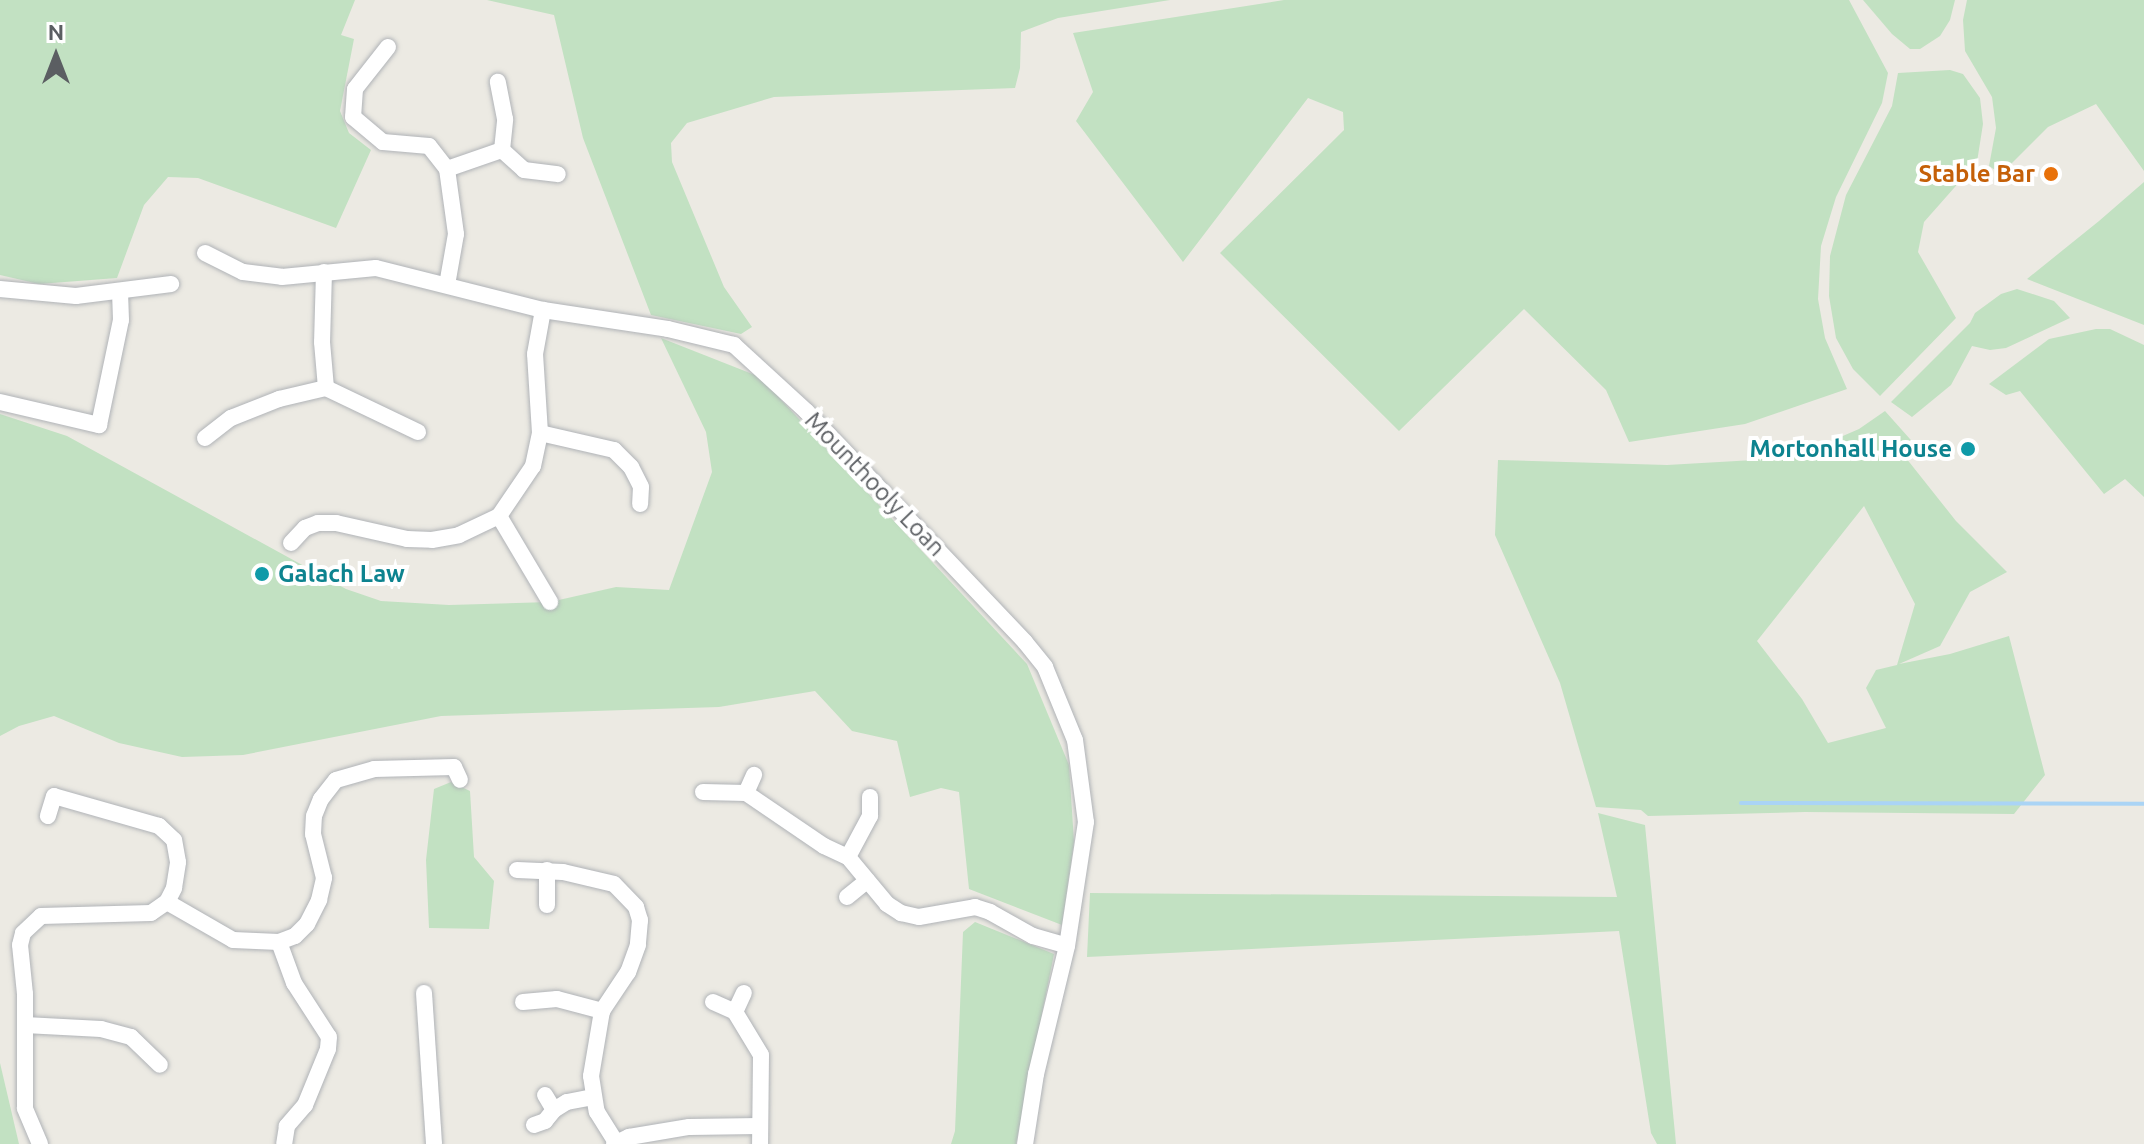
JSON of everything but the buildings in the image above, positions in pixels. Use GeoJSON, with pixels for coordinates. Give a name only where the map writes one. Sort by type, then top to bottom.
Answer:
{"type":"FeatureCollection","features":[{"type":"Feature","properties":{"kind":"street"},"geometry":{"type":"LineString","coordinates":[[388,47],[355,89],[353,117],[383,142],[429,146],[447,169],[456,234],[447,285]]}},
{"type":"Feature","properties":{"kind":"street"},"geometry":{"type":"LineString","coordinates":[[498,82],[505,119],[502,150]]}},
{"type":"Feature","properties":{"kind":"street"},"geometry":{"type":"LineString","coordinates":[[447,169],[502,150]]}},
{"type":"Feature","properties":{"kind":"street"},"geometry":{"type":"LineString","coordinates":[[502,150],[524,170],[558,174]]}},
{"type":"Feature","properties":{"kind":"street","name":"Mounthooly Loan"},"geometry":{"type":"LineString","coordinates":[[205,253],[243,272],[282,277],[376,268],[543,310],[668,329],[734,345],[806,411],[1045,667],[1075,740],[1085,793],[1084,845],[1067,946],[1036,1074],[1025,1144]]}},
{"type":"Feature","properties":{"kind":"street"},"geometry":{"type":"LineString","coordinates":[[324,272],[322,342],[326,388]]}},
{"type":"Feature","properties":{"kind":"street"},"geometry":{"type":"LineString","coordinates":[[0,289],[76,296],[171,284]]}},
{"type":"Feature","properties":{"kind":"street"},"geometry":{"type":"LineString","coordinates":[[0,402],[99,425],[121,320],[120,292]]}},
{"type":"Feature","properties":{"kind":"street"},"geometry":{"type":"LineString","coordinates":[[291,543],[305,528],[318,523],[336,523],[407,539],[432,540],[459,535],[499,516],[533,466],[540,433],[535,354],[543,310]]}},
{"type":"Feature","properties":{"kind":"street"},"geometry":{"type":"LineString","coordinates":[[205,438],[231,418],[279,399],[326,388],[418,432]]}},
{"type":"Feature","properties":{"kind":"street"},"geometry":{"type":"LineString","coordinates":[[540,433],[614,450],[631,467],[641,487],[640,504]]}},
{"type":"Feature","properties":{"kind":"street"},"geometry":{"type":"LineString","coordinates":[[499,516],[550,602]]}},
{"type":"Feature","properties":{"kind":"street"},"geometry":{"type":"LineString","coordinates":[[167,902],[233,940],[279,942],[295,936],[307,924],[319,900],[324,878],[313,834],[314,816],[321,799],[336,780],[374,769],[454,767],[460,780]]}},
{"type":"Feature","properties":{"kind":"street"},"geometry":{"type":"LineString","coordinates":[[746,793],[754,775]]}},
{"type":"Feature","properties":{"kind":"street"},"geometry":{"type":"LineString","coordinates":[[703,792],[746,793],[824,846],[848,857],[887,904],[901,913],[919,917],[975,907],[1033,936],[1067,946]]}},
{"type":"Feature","properties":{"kind":"street"},"geometry":{"type":"LineString","coordinates":[[40,1144],[25,1108],[25,1025],[20,945],[28,926],[41,916],[151,913],[167,902],[178,862],[174,840],[159,826],[54,796],[48,816]]}},
{"type":"Feature","properties":{"kind":"street"},"geometry":{"type":"LineString","coordinates":[[848,857],[870,816],[870,797]]}},
{"type":"Feature","properties":{"kind":"street"},"geometry":{"type":"LineString","coordinates":[[517,870],[547,870],[614,884],[636,907],[640,920],[638,945],[628,972],[602,1011],[594,1049],[593,1097],[597,1112],[615,1143],[689,1127],[759,1126]]}},
{"type":"Feature","properties":{"kind":"street"},"geometry":{"type":"LineString","coordinates":[[547,870],[547,905]]}},
{"type":"Feature","properties":{"kind":"street"},"geometry":{"type":"LineString","coordinates":[[847,897],[867,881]]}},
{"type":"Feature","properties":{"kind":"street"},"geometry":{"type":"LineString","coordinates":[[279,942],[294,983],[329,1037],[328,1049],[310,1094],[287,1126],[284,1144]]}},
{"type":"Feature","properties":{"kind":"street"},"geometry":{"type":"LineString","coordinates":[[424,993],[434,1144]]}},
{"type":"Feature","properties":{"kind":"street"},"geometry":{"type":"LineString","coordinates":[[735,1012],[744,993]]}},
{"type":"Feature","properties":{"kind":"street"},"geometry":{"type":"LineString","coordinates":[[533,1006],[557,999],[602,1011]]}},
{"type":"Feature","properties":{"kind":"street"},"geometry":{"type":"LineString","coordinates":[[713,1002],[735,1012],[761,1055],[760,1144]]}},
{"type":"Feature","properties":{"kind":"street"},"geometry":{"type":"LineString","coordinates":[[25,1025],[101,1029],[131,1037],[160,1065]]}},
{"type":"Feature","properties":{"kind":"street"},"geometry":{"type":"LineString","coordinates":[[545,1095],[554,1110]]}},
{"type":"Feature","properties":{"kind":"street"},"geometry":{"type":"LineString","coordinates":[[534,1125],[545,1121],[554,1110],[567,1102],[593,1097]]}},
{"type":"Feature","properties":{"kind":"green space"},"geometry":{"type":"Polygon","coordinates":[[[0,0],[355,0],[341,35],[354,39],[340,111],[349,133],[371,150],[336,228],[198,178],[168,177],[144,205],[117,278],[39,284],[0,275],[0,0]]]}},
{"type":"Feature","properties":{"kind":"green space"},"geometry":{"type":"Polygon","coordinates":[[[487,0],[1170,0],[1058,18],[1021,32],[1020,68],[1015,88],[774,97],[687,123],[671,143],[672,162],[724,287],[752,327],[741,334],[651,315],[583,138],[554,15],[487,0]]]}},
{"type":"Feature","properties":{"kind":"green space"},"geometry":{"type":"Polygon","coordinates":[[[1284,0],[1849,0],[1888,73],[1882,103],[1836,197],[1821,246],[1818,299],[1825,338],[1847,389],[1745,424],[1629,442],[1606,390],[1524,309],[1399,431],[1220,253],[1344,130],[1343,112],[1308,98],[1183,262],[1076,121],[1093,92],[1073,33],[1284,0]]]}},
{"type":"Feature","properties":{"kind":"green space"},"geometry":{"type":"Polygon","coordinates":[[[1863,0],[1955,0],[1950,20],[1940,36],[1920,49],[1910,49],[1892,34],[1863,0]]]}},
{"type":"Feature","properties":{"kind":"green space"},"geometry":{"type":"Polygon","coordinates":[[[1967,0],[2144,0],[2144,171],[2096,104],[2048,127],[2001,174],[1989,166],[1996,128],[1992,97],[1965,51],[1963,20],[1967,0]]]}},
{"type":"Feature","properties":{"kind":"green space"},"geometry":{"type":"Polygon","coordinates":[[[1950,70],[1963,74],[1980,98],[1983,124],[1977,162],[1924,222],[1918,252],[1956,318],[1880,396],[1853,369],[1836,338],[1829,296],[1830,256],[1846,195],[1892,106],[1898,73],[1950,70]]]}},
{"type":"Feature","properties":{"kind":"green space"},"geometry":{"type":"Polygon","coordinates":[[[2144,182],[2144,325],[2027,279],[2099,221],[2144,182]]]}},
{"type":"Feature","properties":{"kind":"green space"},"geometry":{"type":"Polygon","coordinates":[[[2017,289],[2054,301],[2070,318],[2006,348],[1990,350],[1972,346],[1951,385],[1912,417],[1891,402],[1970,323],[1975,313],[2001,294],[2017,289]]]}},
{"type":"Feature","properties":{"kind":"green space"},"geometry":{"type":"Polygon","coordinates":[[[2110,329],[2144,345],[2144,497],[2125,479],[2104,494],[2020,391],[2006,395],[1989,384],[2049,339],[2110,329]]]}},
{"type":"Feature","properties":{"kind":"green space"},"geometry":{"type":"Polygon","coordinates":[[[661,338],[760,377],[1027,664],[1069,765],[1074,842],[1062,925],[969,889],[959,792],[941,788],[910,797],[897,741],[852,731],[815,691],[719,707],[441,716],[243,755],[182,757],[119,743],[54,716],[19,726],[0,736],[0,414],[67,436],[346,589],[381,601],[449,605],[550,602],[616,587],[669,590],[712,472],[706,432],[661,338]]]}},
{"type":"Feature","properties":{"kind":"green space"},"geometry":{"type":"Polygon","coordinates":[[[1885,411],[1918,448],[1906,458],[1956,521],[2007,572],[1970,592],[1940,646],[1899,664],[1950,654],[2009,636],[2045,775],[2014,814],[1805,812],[1648,816],[1641,810],[1596,807],[1560,683],[1495,535],[1498,460],[1667,465],[1754,460],[1829,442],[1859,429],[1885,411]],[[1864,506],[1757,641],[1802,699],[1828,743],[1886,728],[1866,688],[1876,670],[1897,665],[1915,604],[1864,506]]]}},
{"type":"Feature","properties":{"kind":"green space"},"geometry":{"type":"Polygon","coordinates":[[[451,782],[470,791],[474,857],[494,881],[489,929],[429,928],[426,860],[434,789],[451,782]]]}},
{"type":"Feature","properties":{"kind":"green space"},"geometry":{"type":"Polygon","coordinates":[[[1598,813],[1645,825],[1676,1144],[1657,1144],[1651,1133],[1619,931],[1087,957],[1090,893],[1617,897],[1598,813]]]}},
{"type":"Feature","properties":{"kind":"green space"},"geometry":{"type":"Polygon","coordinates":[[[975,922],[1054,954],[1016,1144],[951,1144],[955,1131],[963,932],[975,922]]]}},
{"type":"Feature","properties":{"kind":"green space"},"geometry":{"type":"Polygon","coordinates":[[[0,1063],[19,1144],[0,1144],[0,1063]]]}},
{"type":"Feature","properties":{"kind":"waterway"},"geometry":{"type":"LineString","coordinates":[[1741,803],[2144,804]]}},
{"type":"Feature","properties":{"kind":"place","name":"Stable Bar"},"geometry":{"type":"Point","coordinates":[2051,174]}},
{"type":"Feature","properties":{"kind":"place","name":"Mortonhall House"},"geometry":{"type":"Point","coordinates":[1968,449]}},
{"type":"Feature","properties":{"kind":"place","name":"Galach Law"},"geometry":{"type":"Point","coordinates":[262,574]}}]}
